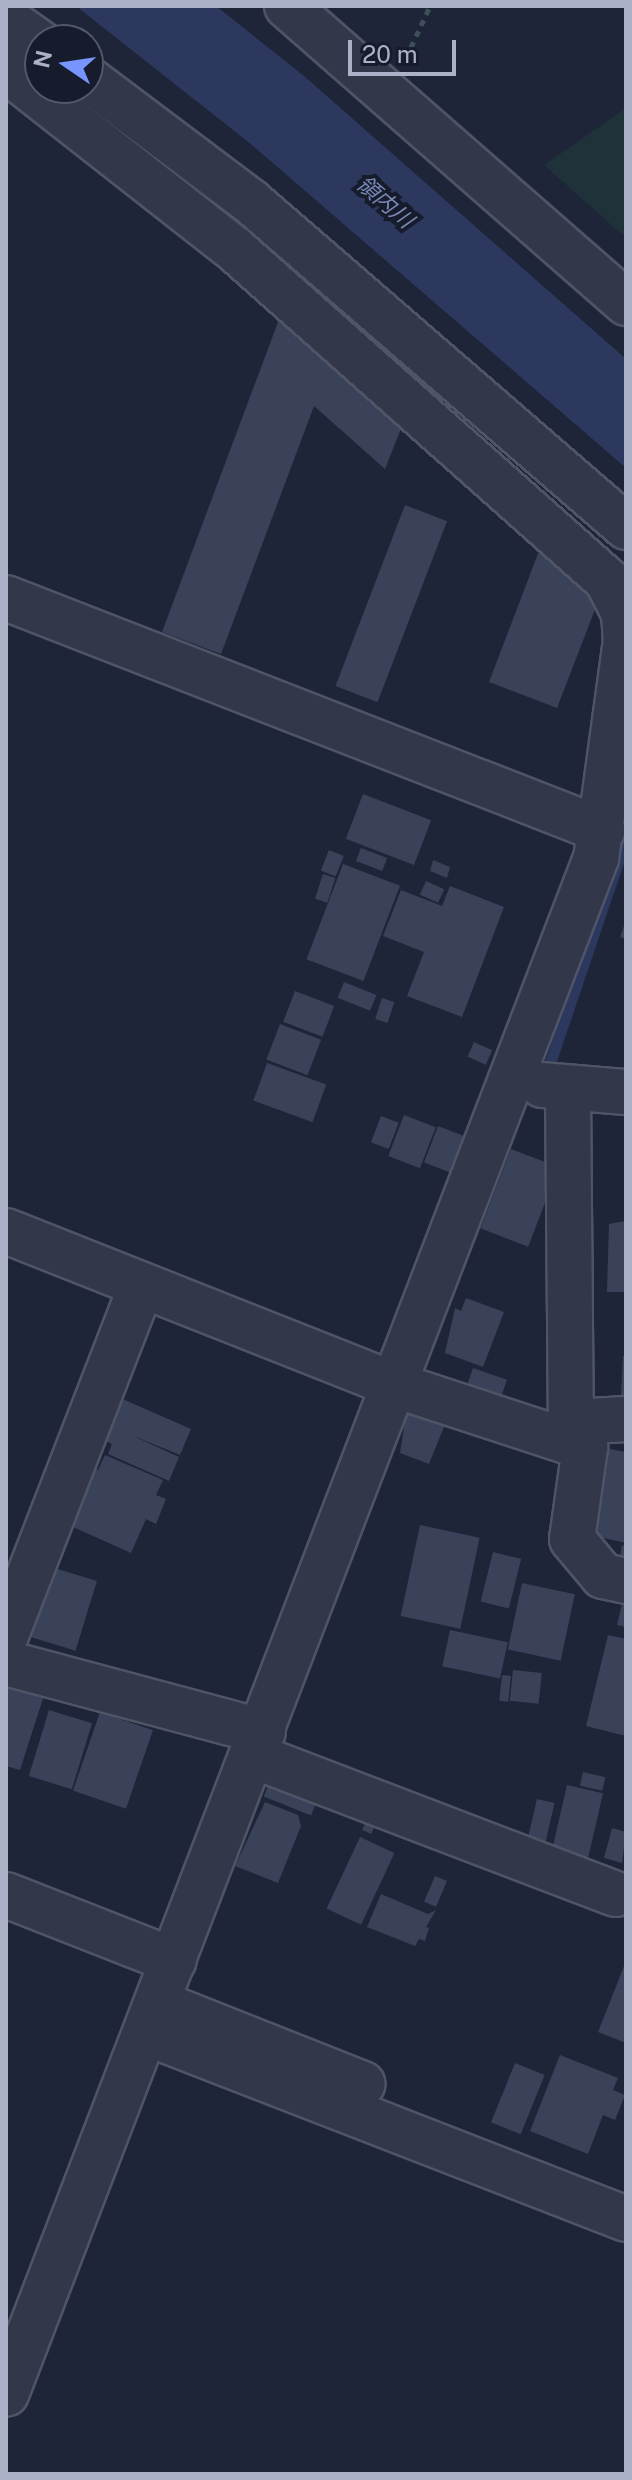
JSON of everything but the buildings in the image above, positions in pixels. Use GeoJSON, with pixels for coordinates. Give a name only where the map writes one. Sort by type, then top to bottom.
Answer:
{"type":"FeatureCollection","features":[{"type":"Feature","properties":{"kind":"street"},"geometry":{"type":"LineString","coordinates":[[287,6],[391,92],[626,303]]}},
{"type":"Feature","properties":{"kind":"street"},"geometry":{"type":"LineString","coordinates":[[6,19],[24,32]]}},
{"type":"Feature","properties":{"kind":"street"},"geometry":{"type":"LineString","coordinates":[[6,70],[232,247],[607,580],[624,614],[626,640],[599,844],[398,1386],[6,2394]]}},
{"type":"Feature","properties":{"kind":"street"},"geometry":{"type":"LineString","coordinates":[[104,91],[250,201],[626,527]]}},
{"type":"Feature","properties":{"kind":"street"},"geometry":{"type":"LineString","coordinates":[[6,598],[599,844]]}},
{"type":"Feature","properties":{"kind":"street"},"geometry":{"type":"LineString","coordinates":[[6,628],[599,844]]}},
{"type":"Feature","properties":{"kind":"street"},"geometry":{"type":"LineString","coordinates":[[512,1079],[568,1091],[626,1092]]}},
{"type":"Feature","properties":{"kind":"street"},"geometry":{"type":"LineString","coordinates":[[568,1091],[572,1432],[585,1447],[572,1539],[603,1576],[626,1581]]}},
{"type":"Feature","properties":{"kind":"street"},"geometry":{"type":"LineString","coordinates":[[6,1231],[398,1386],[572,1432],[626,1419]]}},
{"type":"Feature","properties":{"kind":"street"},"geometry":{"type":"LineString","coordinates":[[6,1635],[142,1285]]}},
{"type":"Feature","properties":{"kind":"street"},"geometry":{"type":"LineString","coordinates":[[6,1663],[258,1744],[616,1894]]}},
{"type":"Feature","properties":{"kind":"street"},"geometry":{"type":"LineString","coordinates":[[6,1895],[161,1996],[626,2187]]}},
{"type":"Feature","properties":{"kind":"street"},"geometry":{"type":"LineString","coordinates":[[6,1926],[161,1996],[626,2219]]}},
{"type":"Feature","properties":{"kind":"path"},"geometry":{"type":"LineString","coordinates":[[391,92],[430,6]]}},
{"type":"Feature","properties":{"kind":"shaded area"},"geometry":{"type":"Polygon","coordinates":[[[626,108],[626,238],[544,165],[626,108]]]}},
{"type":"Feature","properties":{"kind":"water","name":"領内川"},"geometry":{"type":"Polygon","coordinates":[[[76,6],[216,6],[304,76],[626,359],[626,468],[252,145],[104,28],[104,24],[99,24],[76,6]]]}},
{"type":"Feature","properties":{"kind":"waterway"},"geometry":{"type":"LineString","coordinates":[[550,1063],[626,839]]}}]}
